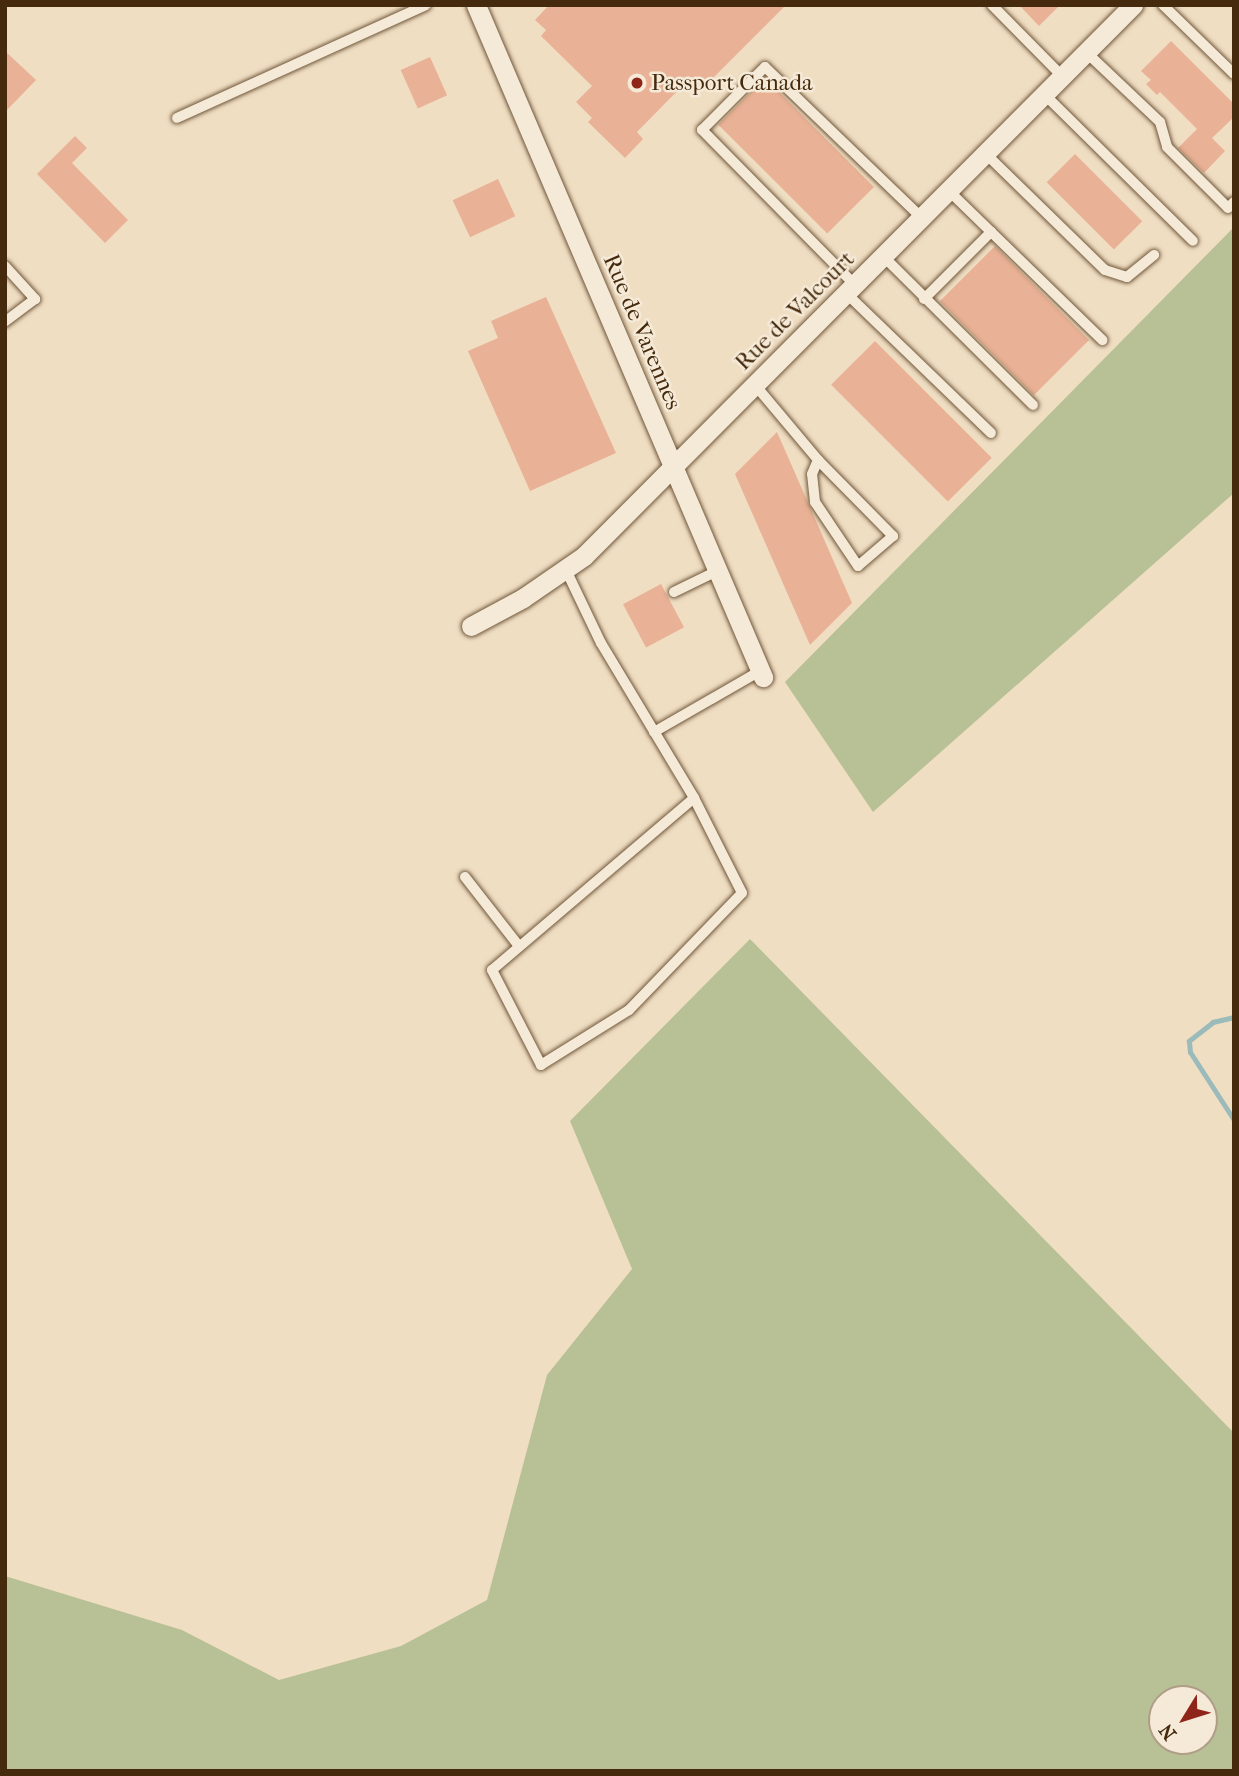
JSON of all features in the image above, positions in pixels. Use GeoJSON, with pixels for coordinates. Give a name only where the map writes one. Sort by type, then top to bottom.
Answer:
{"type":"FeatureCollection","features":[{"type":"Feature","properties":{"kind":"street","name":"Rue de Varennes"},"geometry":{"type":"LineString","coordinates":[[476,5],[762,674]]}},
{"type":"Feature","properties":{"kind":"street","name":"Rue de Valcourt"},"geometry":{"type":"LineString","coordinates":[[471,626],[566,570],[674,469],[1086,52],[1126,8]]}},
{"type":"Feature","properties":{"kind":"lane"},"geometry":{"type":"LineString","coordinates":[[177,118],[426,5]]}},
{"type":"Feature","properties":{"kind":"lane"},"geometry":{"type":"LineString","coordinates":[[992,5],[1062,76]]}},
{"type":"Feature","properties":{"kind":"lane"},"geometry":{"type":"LineString","coordinates":[[1163,5],[1234,74]]}},
{"type":"Feature","properties":{"kind":"lane"},"geometry":{"type":"LineString","coordinates":[[1086,52],[1160,122],[1167,147],[1228,208],[1234,202]]}},
{"type":"Feature","properties":{"kind":"lane"},"geometry":{"type":"LineString","coordinates":[[922,218],[765,67],[702,130],[851,290],[991,433]]}},
{"type":"Feature","properties":{"kind":"lane"},"geometry":{"type":"LineString","coordinates":[[1044,94],[1193,241]]}},
{"type":"Feature","properties":{"kind":"lane"},"geometry":{"type":"LineString","coordinates":[[985,154],[1105,270],[1127,277],[1154,255]]}},
{"type":"Feature","properties":{"kind":"lane"},"geometry":{"type":"LineString","coordinates":[[949,191],[1102,340]]}},
{"type":"Feature","properties":{"kind":"lane"},"geometry":{"type":"LineString","coordinates":[[924,299],[991,232]]}},
{"type":"Feature","properties":{"kind":"lane"},"geometry":{"type":"LineString","coordinates":[[884,257],[1033,405]]}},
{"type":"Feature","properties":{"kind":"lane"},"geometry":{"type":"LineString","coordinates":[[5,266],[35,299],[7,318]]}},
{"type":"Feature","properties":{"kind":"lane"},"geometry":{"type":"LineString","coordinates":[[755,386],[818,460],[893,536],[858,566],[815,502],[812,474],[818,460]]}},
{"type":"Feature","properties":{"kind":"lane"},"geometry":{"type":"LineString","coordinates":[[566,570],[601,643],[694,798],[742,893],[629,1010],[541,1065],[492,970],[694,798]]}},
{"type":"Feature","properties":{"kind":"lane"},"geometry":{"type":"LineString","coordinates":[[674,592],[717,571]]}},
{"type":"Feature","properties":{"kind":"lane"},"geometry":{"type":"LineString","coordinates":[[654,732],[762,674]]}},
{"type":"Feature","properties":{"kind":"lane"},"geometry":{"type":"LineString","coordinates":[[465,877],[519,946]]}},
{"type":"Feature","properties":{"kind":"green space"},"geometry":{"type":"Polygon","coordinates":[[[1234,227],[1234,493],[873,812],[785,682],[1234,227]]]}},
{"type":"Feature","properties":{"kind":"green space"},"geometry":{"type":"Polygon","coordinates":[[[750,939],[1234,1433],[1234,1771],[5,1771],[5,1576],[182,1630],[279,1680],[401,1646],[487,1600],[547,1375],[632,1269],[570,1121],[750,939]]]}},
{"type":"Feature","properties":{"kind":"building","name":"Passport Canada"},"geometry":{"type":"Polygon","coordinates":[[[549,5],[786,5],[700,91],[688,80],[637,132],[643,139],[625,158],[588,122],[592,118],[576,102],[592,86],[541,36],[546,30],[535,20],[549,5]]]}},
{"type":"Feature","properties":{"kind":"building"},"geometry":{"type":"Polygon","coordinates":[[[1019,5],[1060,5],[1039,26],[1019,5]]]}},
{"type":"Feature","properties":{"kind":"building"},"geometry":{"type":"Polygon","coordinates":[[[1171,41],[1234,104],[1234,117],[1212,138],[1225,151],[1204,173],[1178,148],[1197,129],[1160,92],[1157,95],[1146,84],[1151,80],[1141,71],[1171,41]]]}},
{"type":"Feature","properties":{"kind":"building"},"geometry":{"type":"Polygon","coordinates":[[[5,51],[36,80],[5,112],[5,51]]]}},
{"type":"Feature","properties":{"kind":"building"},"geometry":{"type":"Polygon","coordinates":[[[430,57],[447,95],[418,108],[401,70],[430,57]]]}},
{"type":"Feature","properties":{"kind":"building"},"geometry":{"type":"Polygon","coordinates":[[[765,78],[874,187],[827,234],[718,125],[765,78]]]}},
{"type":"Feature","properties":{"kind":"building"},"geometry":{"type":"Polygon","coordinates":[[[75,136],[87,148],[72,163],[128,220],[105,243],[37,174],[75,136]]]}},
{"type":"Feature","properties":{"kind":"building"},"geometry":{"type":"Polygon","coordinates":[[[1075,154],[1142,221],[1114,249],[1047,182],[1075,154]]]}},
{"type":"Feature","properties":{"kind":"building"},"geometry":{"type":"Polygon","coordinates":[[[498,179],[515,216],[470,237],[453,200],[498,179]]]}},
{"type":"Feature","properties":{"kind":"building"},"geometry":{"type":"Polygon","coordinates":[[[995,246],[1089,340],[1034,395],[940,301],[995,246]]]}},
{"type":"Feature","properties":{"kind":"building"},"geometry":{"type":"Polygon","coordinates":[[[546,297],[616,453],[530,491],[468,351],[498,338],[491,321],[546,297]]]}},
{"type":"Feature","properties":{"kind":"building"},"geometry":{"type":"Polygon","coordinates":[[[875,341],[992,458],[948,502],[831,385],[875,341]]]}},
{"type":"Feature","properties":{"kind":"building"},"geometry":{"type":"Polygon","coordinates":[[[777,432],[852,603],[810,645],[735,474],[777,432]]]}},
{"type":"Feature","properties":{"kind":"building"},"geometry":{"type":"Polygon","coordinates":[[[661,584],[684,627],[646,647],[623,604],[661,584]]]}},
{"type":"Feature","properties":{"kind":"waterway"},"geometry":{"type":"LineString","coordinates":[[1234,1017],[1213,1022],[1189,1041],[1190,1052],[1234,1120]]}},
{"type":"Feature","properties":{"kind":"place","name":"Passport Canada"},"geometry":{"type":"Point","coordinates":[637,83]}}]}
